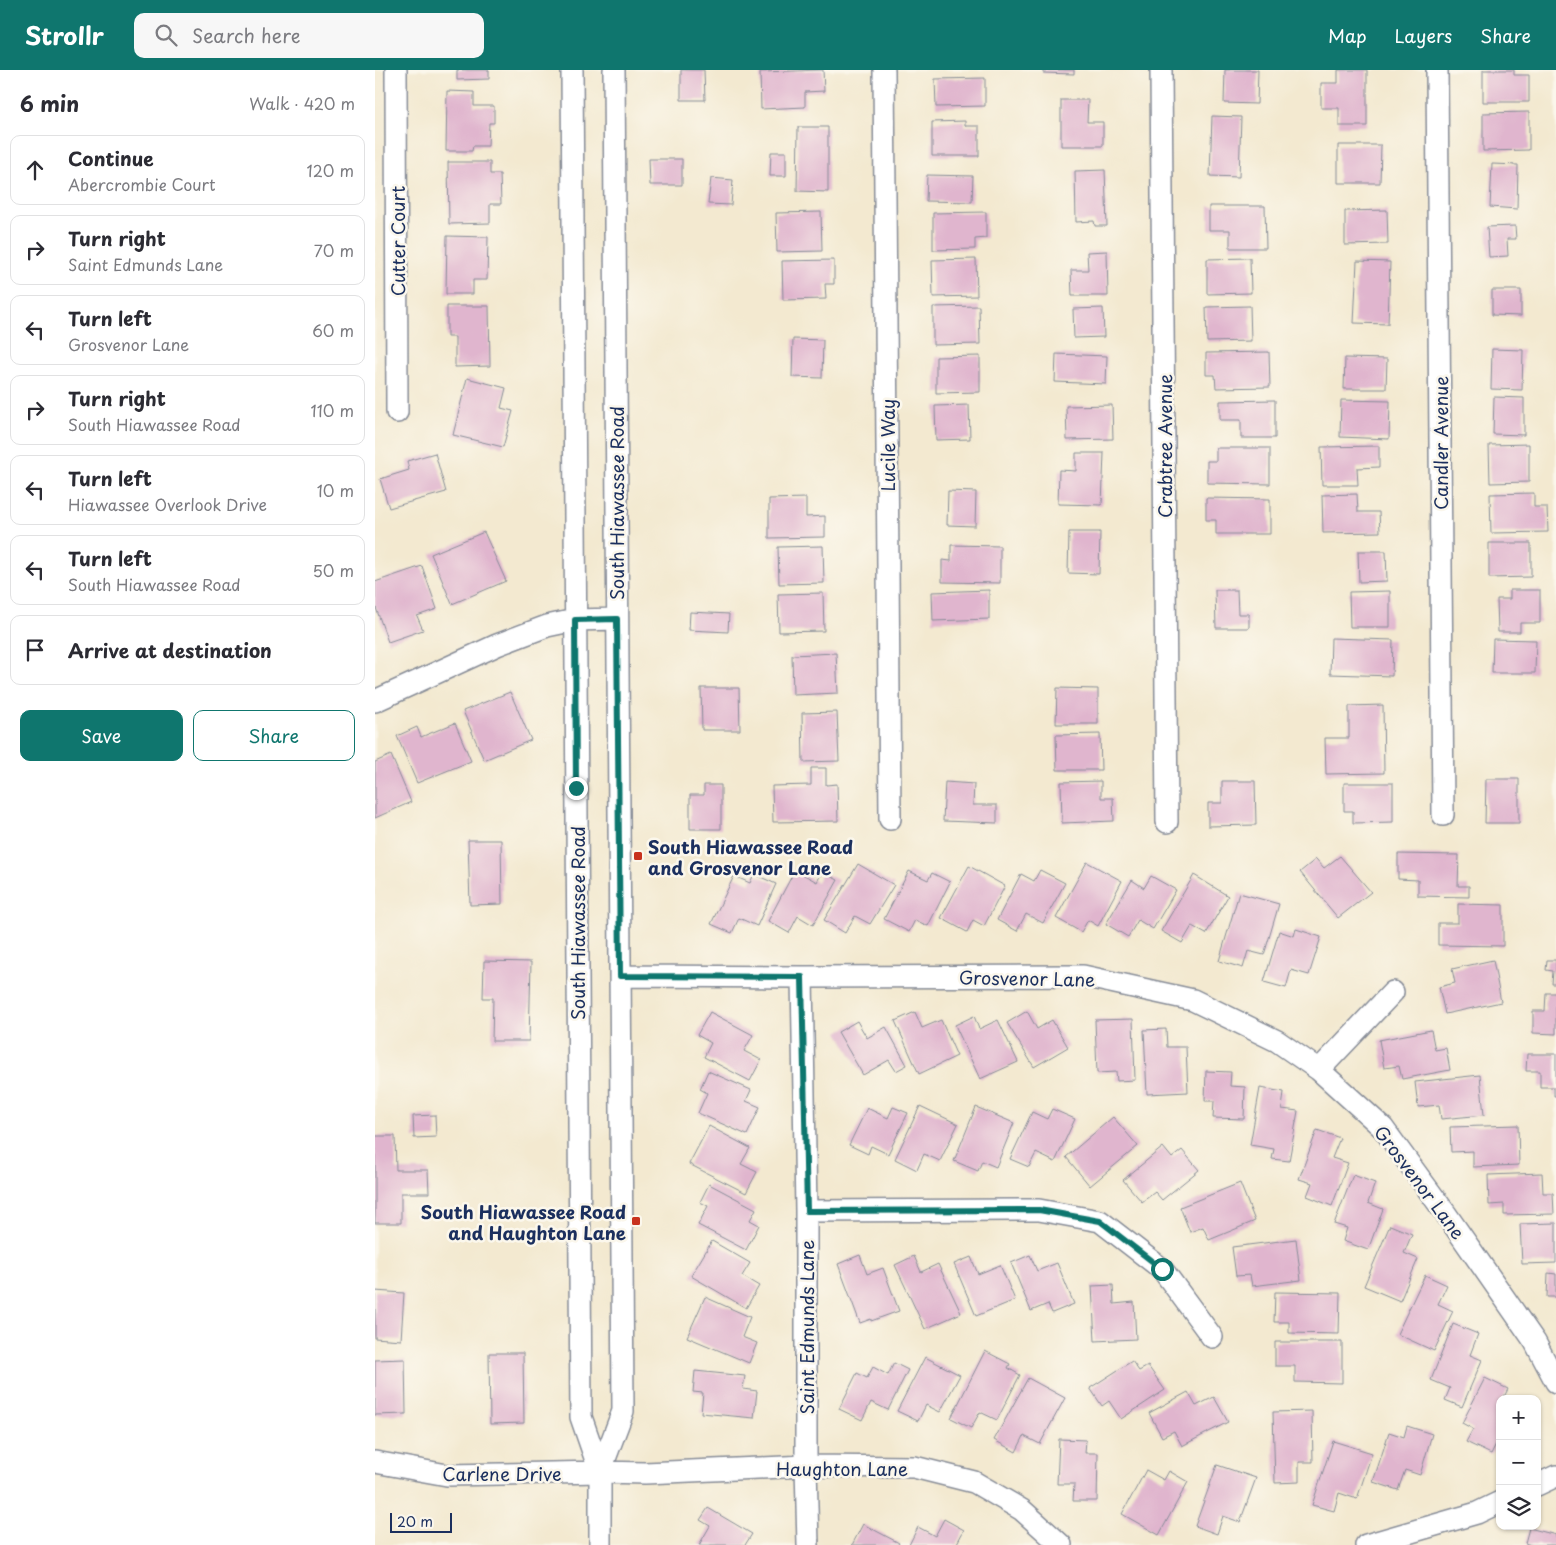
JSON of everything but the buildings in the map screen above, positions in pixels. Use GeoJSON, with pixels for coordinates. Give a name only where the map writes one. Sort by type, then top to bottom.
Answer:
{"type":"FeatureCollection","features":[{"type":"Feature","properties":{"kind":"street","name":"Cutter Court"},"geometry":{"type":"LineString","coordinates":[[396,70],[397,412]]}},
{"type":"Feature","properties":{"kind":"street","name":"South Hiawassee Road"},"geometry":{"type":"LineString","coordinates":[[572,70],[581,1417],[600,1472],[600,1545]]}},
{"type":"Feature","properties":{"kind":"street","name":"South Hiawassee Road"},"geometry":{"type":"LineString","coordinates":[[600,1472],[623,1411],[614,70]]}},
{"type":"Feature","properties":{"kind":"street","name":"Lucile Way"},"geometry":{"type":"LineString","coordinates":[[883,70],[890,819]]}},
{"type":"Feature","properties":{"kind":"street","name":"Crabtree Avenue"},"geometry":{"type":"LineString","coordinates":[[1161,70],[1167,822]]}},
{"type":"Feature","properties":{"kind":"street","name":"Candler Avenue"},"geometry":{"type":"LineString","coordinates":[[1437,70],[1443,816]]}},
{"type":"Feature","properties":{"kind":"street"},"geometry":{"type":"LineString","coordinates":[[375,701],[497,645],[547,626],[575,620],[617,619]]}},
{"type":"Feature","properties":{"kind":"street","name":"Grosvenor Lane"},"geometry":{"type":"LineString","coordinates":[[620,976],[1083,976],[1193,1000],[1277,1042],[1319,1070],[1383,1128],[1446,1214],[1535,1342],[1556,1382]]}},
{"type":"Feature","properties":{"kind":"street","name":"Saint Edmunds Lane"},"geometry":{"type":"LineString","coordinates":[[802,977],[807,1211],[806,1466],[808,1545]]}},
{"type":"Feature","properties":{"kind":"street"},"geometry":{"type":"LineString","coordinates":[[1319,1070],[1393,992]]}},
{"type":"Feature","properties":{"kind":"street"},"geometry":{"type":"LineString","coordinates":[[807,1211],[1039,1210],[1100,1221],[1162,1269],[1212,1337]]}},
{"type":"Feature","properties":{"kind":"street","name":"Carlene Drive"},"geometry":{"type":"LineString","coordinates":[[375,1462],[447,1475],[600,1472]]}},
{"type":"Feature","properties":{"kind":"street","name":"Haughton Lane"},"geometry":{"type":"LineString","coordinates":[[600,1472],[645,1473],[806,1466],[914,1468],[974,1482],[1022,1510],[1061,1545]]}},
{"type":"Feature","properties":{"kind":"street"},"geometry":{"type":"LineString","coordinates":[[1541,1483],[1556,1476]]}},
{"type":"Feature","properties":{"kind":"street"},"geometry":{"type":"LineString","coordinates":[[1366,1545],[1477,1513],[1496,1504]]}},
{"type":"Feature","properties":{"kind":"place","name":"South Hiawassee Road and Grosvenor Lane"},"geometry":{"type":"Point","coordinates":[638,856]}},
{"type":"Feature","properties":{"kind":"place","name":"South Hiawassee Road and Haughton Lane"},"geometry":{"type":"Point","coordinates":[636,1221]}},
{"type":"Feature","properties":{"kind":"route"},"geometry":{"type":"LineString","coordinates":[[576,788],[575,620],[617,619],[620,976],[802,977],[807,1211],[1039,1210],[1100,1221],[1162,1269]]}}]}
